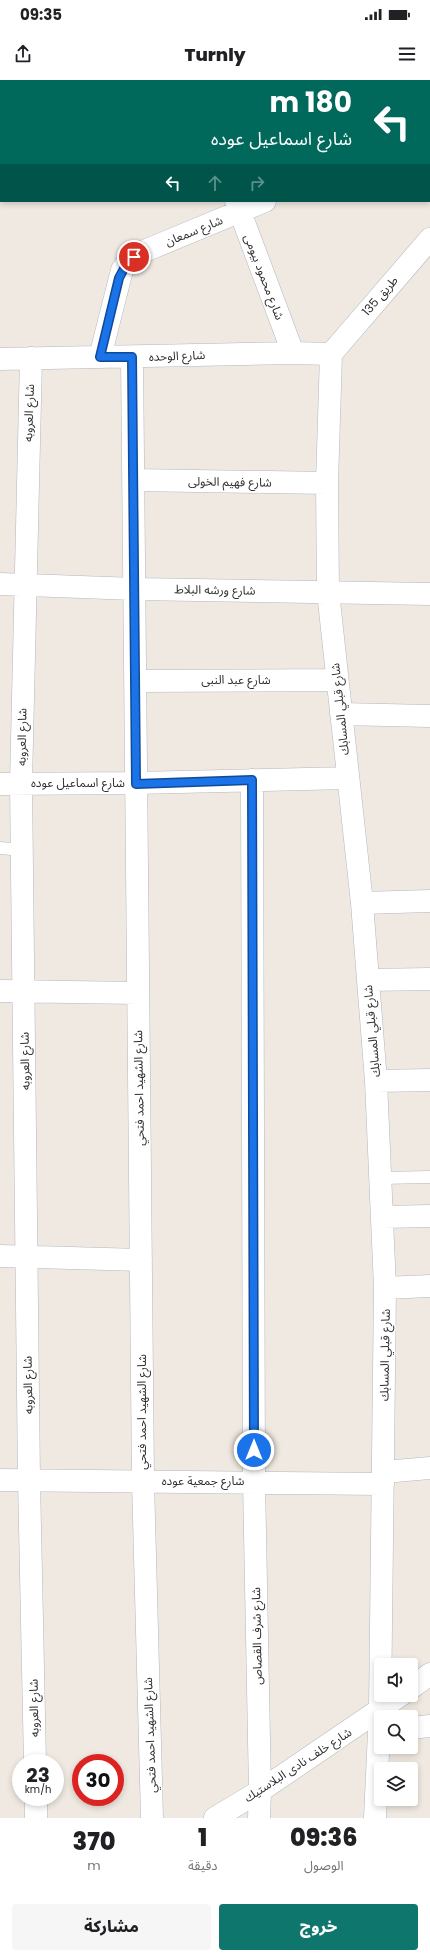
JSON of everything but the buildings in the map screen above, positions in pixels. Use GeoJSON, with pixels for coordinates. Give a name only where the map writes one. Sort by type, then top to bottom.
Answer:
{"type":"FeatureCollection","features":[{"type":"Feature","properties":{"kind":"street","name":"شارع سمعان"},"geometry":{"type":"LineString","coordinates":[[100,357],[119,278],[127,263],[142,252],[238,206],[260,202]]}},
{"type":"Feature","properties":{"kind":"street","name":"شارع محمود بيومى"},"geometry":{"type":"LineString","coordinates":[[238,206],[293,353]]}},
{"type":"Feature","properties":{"kind":"street","name":"طريق 135"},"geometry":{"type":"LineString","coordinates":[[331,354],[430,239]]}},
{"type":"Feature","properties":{"kind":"street","name":"شارع الوحده"},"geometry":{"type":"LineString","coordinates":[[0,359],[293,353],[331,354]]}},
{"type":"Feature","properties":{"kind":"street","name":"شارع قبلي المسابك"},"geometry":{"type":"LineString","coordinates":[[331,354],[327,483],[328,592],[362,903],[376,1081],[383,1217],[385,1288],[380,1710]]}},
{"type":"Feature","properties":{"kind":"street","name":"شارع الشهيد احمد فتحي"},"geometry":{"type":"LineString","coordinates":[[132,357],[143,1481],[152,1818]]}},
{"type":"Feature","properties":{"kind":"street","name":"شارع العروبه"},"geometry":{"type":"LineString","coordinates":[[31,358],[24,585],[22,850],[29,1480],[35,1754]]}},
{"type":"Feature","properties":{"kind":"street","name":"شارع فهيم الخولى"},"geometry":{"type":"LineString","coordinates":[[134,480],[327,483]]}},
{"type":"Feature","properties":{"kind":"street","name":"شارع ورشه البلاط"},"geometry":{"type":"LineString","coordinates":[[0,584],[135,589],[430,594]]}},
{"type":"Feature","properties":{"kind":"street","name":"شارع عبد النبى"},"geometry":{"type":"LineString","coordinates":[[136,681],[337,680]]}},
{"type":"Feature","properties":{"kind":"street"},"geometry":{"type":"LineString","coordinates":[[341,714],[430,716]]}},
{"type":"Feature","properties":{"kind":"street","name":"شارع اسماعيل عوده"},"geometry":{"type":"LineString","coordinates":[[0,784],[136,784],[348,778]]}},
{"type":"Feature","properties":{"kind":"street","name":"شارع شرف القصاص"},"geometry":{"type":"LineString","coordinates":[[252,780],[254,1481],[260,1791],[259,1818]]}},
{"type":"Feature","properties":{"kind":"street"},"geometry":{"type":"LineString","coordinates":[[362,903],[430,901]]}},
{"type":"Feature","properties":{"kind":"street"},"geometry":{"type":"LineString","coordinates":[[368,980],[430,979]]}},
{"type":"Feature","properties":{"kind":"street"},"geometry":{"type":"LineString","coordinates":[[0,992],[138,993]]}},
{"type":"Feature","properties":{"kind":"street"},"geometry":{"type":"LineString","coordinates":[[376,1081],[430,1080]]}},
{"type":"Feature","properties":{"kind":"street"},"geometry":{"type":"LineString","coordinates":[[383,1217],[430,1216]]}},
{"type":"Feature","properties":{"kind":"street"},"geometry":{"type":"LineString","coordinates":[[0,1256],[141,1260]]}},
{"type":"Feature","properties":{"kind":"street"},"geometry":{"type":"LineString","coordinates":[[385,1288],[430,1286]]}},
{"type":"Feature","properties":{"kind":"street","name":"شارع جمعية عوده"},"geometry":{"type":"LineString","coordinates":[[0,1480],[254,1481],[383,1478],[430,1468]]}},
{"type":"Feature","properties":{"kind":"street"},"geometry":{"type":"LineString","coordinates":[[418,1683],[430,1674]]}},
{"type":"Feature","properties":{"kind":"street"},"geometry":{"type":"LineString","coordinates":[[418,1727],[430,1726]]}},
{"type":"Feature","properties":{"kind":"street","name":"شارع خلف نادى البلاستيك"},"geometry":{"type":"LineString","coordinates":[[215,1818],[374,1727]]}},
{"type":"Feature","properties":{"kind":"street","name":"شارع قبلي المسابك"},"geometry":{"type":"LineString","coordinates":[[375,1818],[378,1754]]}},
{"type":"Feature","properties":{"kind":"street"},"geometry":{"type":"LineString","coordinates":[[36,1806],[36,1818]]}},
{"type":"Feature","properties":{"kind":"lane"},"geometry":{"type":"LineString","coordinates":[[0,848],[22,850]]}},
{"type":"Feature","properties":{"kind":"lane"},"geometry":{"type":"LineString","coordinates":[[381,1178],[430,1177]]}},
{"type":"Feature","properties":{"kind":"route"},"geometry":{"type":"LineString","coordinates":[[134,257],[122,270],[119,278],[100,357],[132,357],[136,784],[252,780],[254,1450]]}}]}
